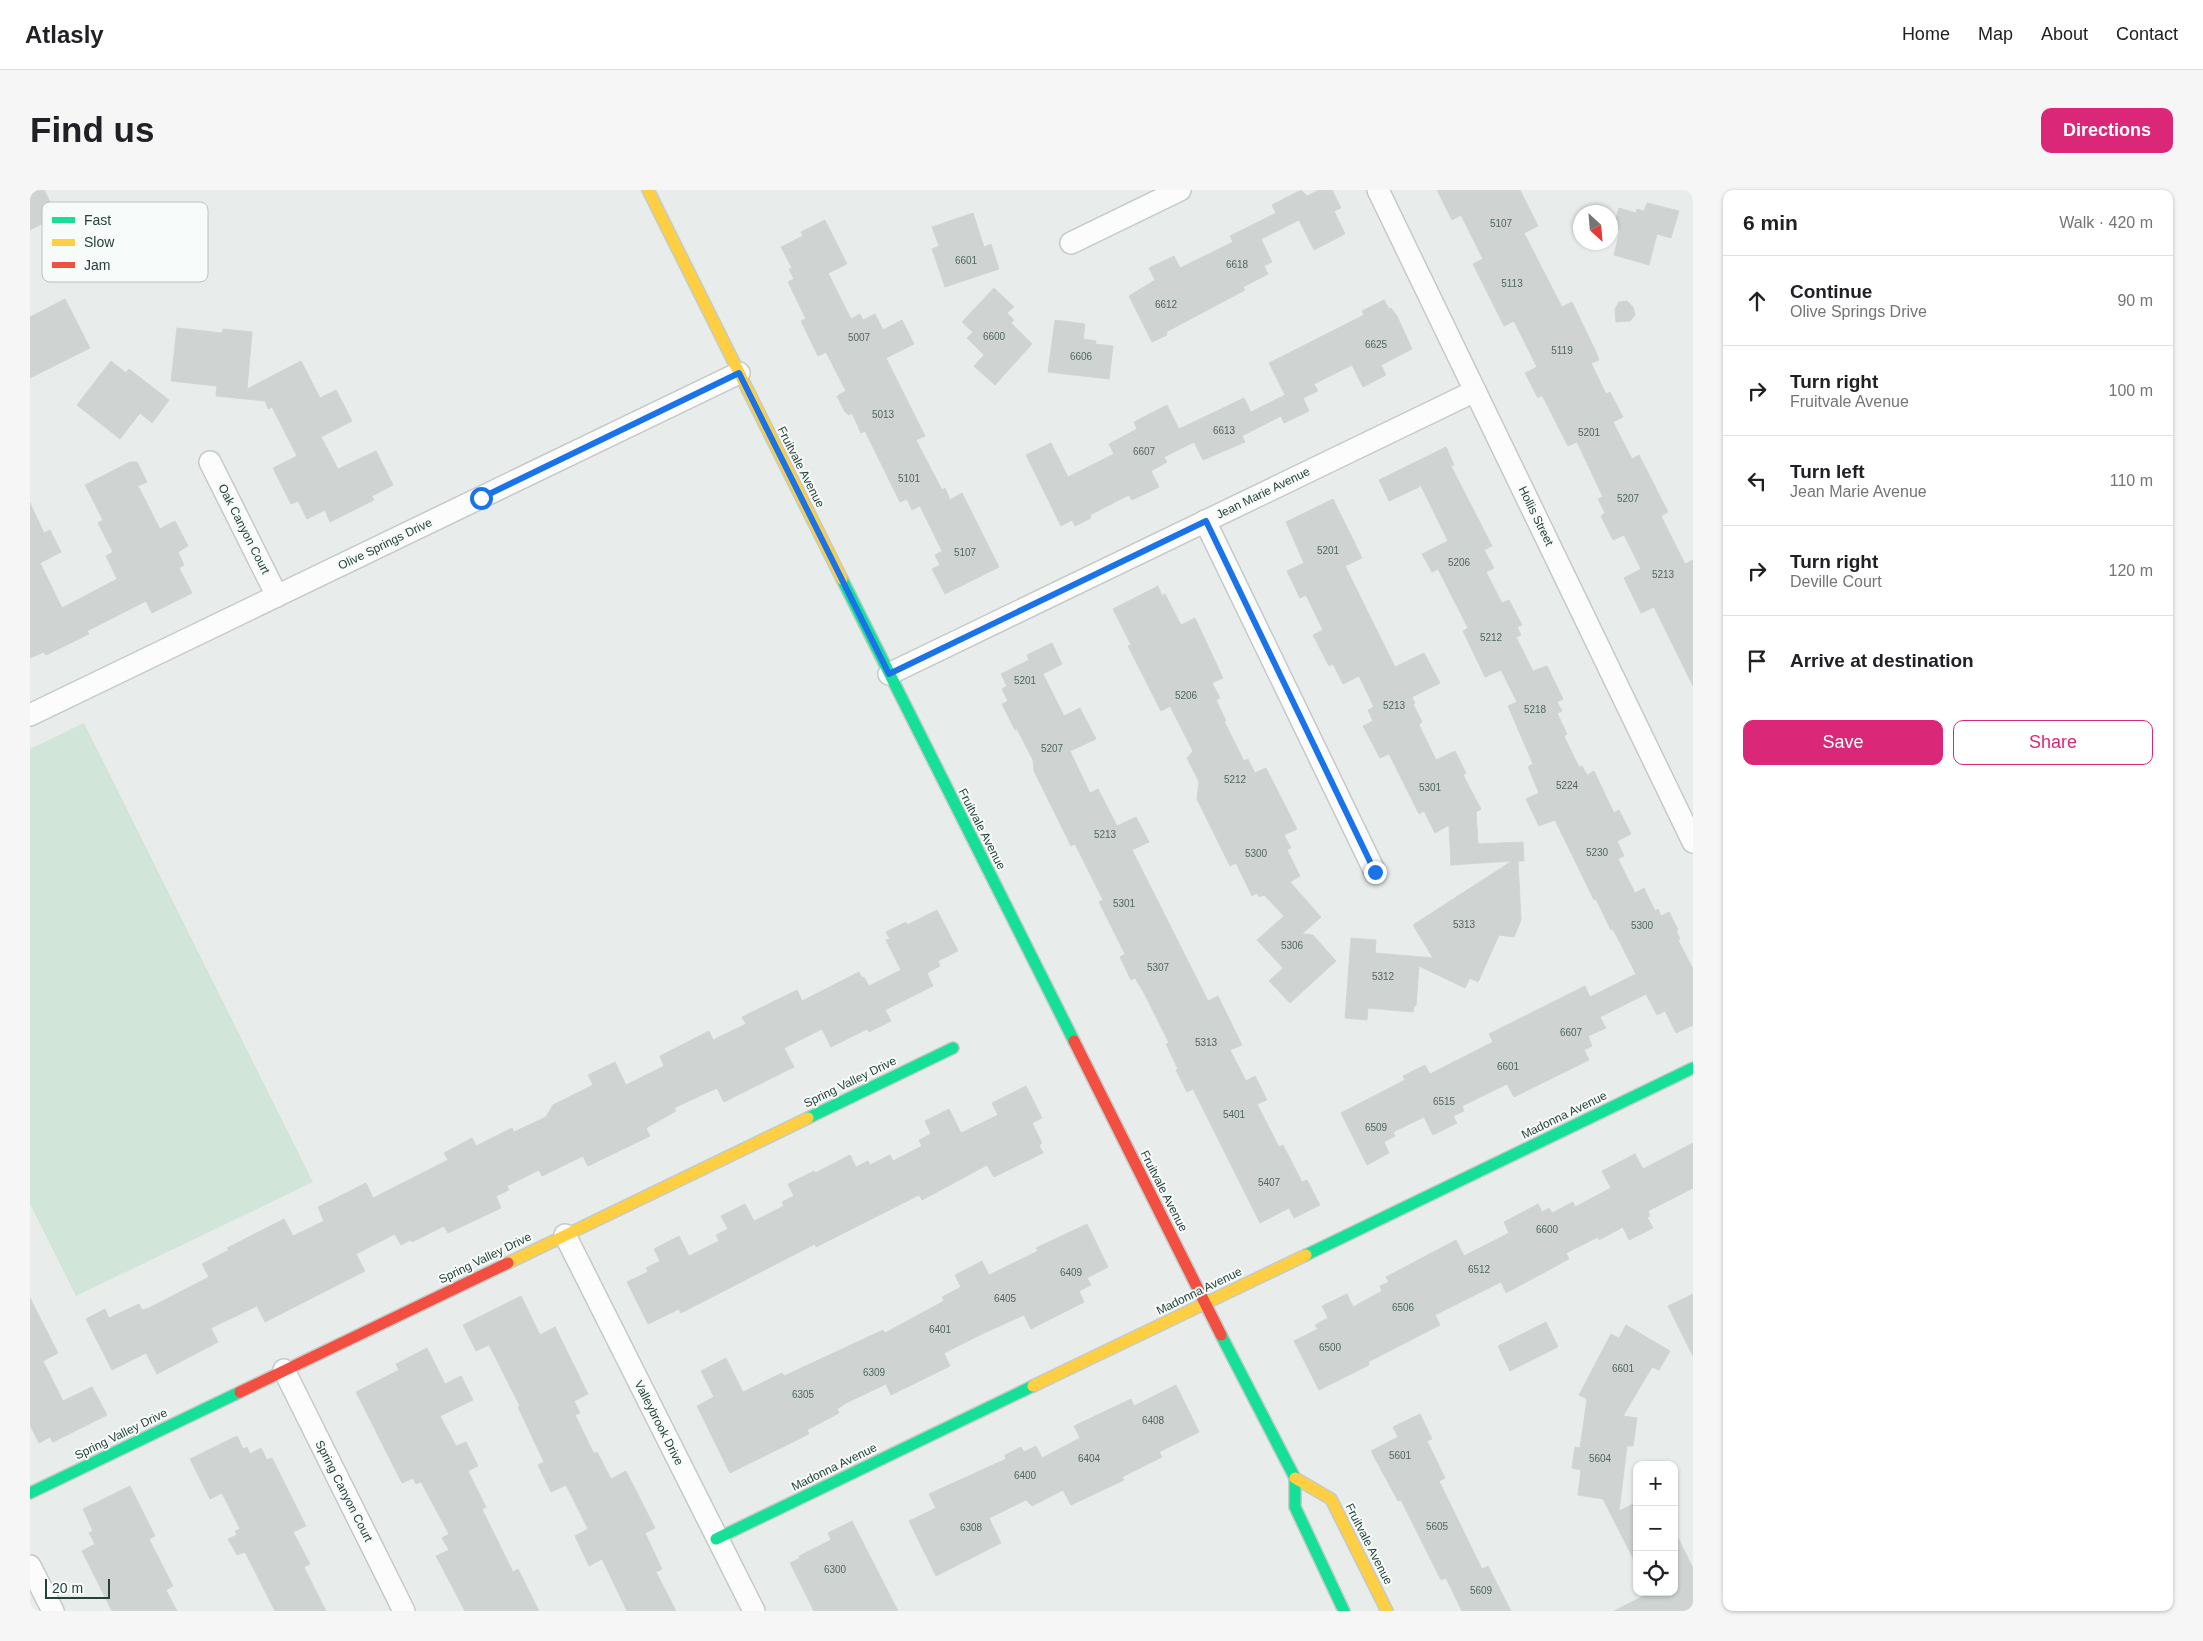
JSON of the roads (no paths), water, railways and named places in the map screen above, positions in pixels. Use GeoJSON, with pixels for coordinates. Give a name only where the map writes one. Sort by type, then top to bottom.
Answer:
{"type":"FeatureCollection","features":[{"type":"Feature","properties":{"kind":"street","name":"Fruitvale Avenue"},"geometry":{"type":"LineString","coordinates":[[648,190],[1205,1303],[1296,1478],[1331,1499],[1388,1611]]}},
{"type":"Feature","properties":{"kind":"street"},"geometry":{"type":"LineString","coordinates":[[1071,242],[1180,190]]}},
{"type":"Feature","properties":{"kind":"street","name":"Hollis Street"},"geometry":{"type":"LineString","coordinates":[[1378,190],[1475,391],[1687,814],[1693,842]]}},
{"type":"Feature","properties":{"kind":"street","name":"Olive Springs Drive"},"geometry":{"type":"LineString","coordinates":[[30,715],[739,373]]}},
{"type":"Feature","properties":{"kind":"street","name":"Jean Marie Avenue"},"geometry":{"type":"LineString","coordinates":[[889,674],[1475,391]]}},
{"type":"Feature","properties":{"kind":"street","name":"Oak Canyon Court"},"geometry":{"type":"LineString","coordinates":[[210,462],[277,596]]}},
{"type":"Feature","properties":{"kind":"street"},"geometry":{"type":"LineString","coordinates":[[1206,521],[1375,872]]}},
{"type":"Feature","properties":{"kind":"street","name":"Spring Valley Drive"},"geometry":{"type":"LineString","coordinates":[[30,1493],[953,1048]]}},
{"type":"Feature","properties":{"kind":"street","name":"Madonna Avenue"},"geometry":{"type":"LineString","coordinates":[[716,1539],[1693,1068]]}},
{"type":"Feature","properties":{"kind":"street","name":"Valleybrook Drive"},"geometry":{"type":"LineString","coordinates":[[565,1235],[716,1539],[754,1611]]}},
{"type":"Feature","properties":{"kind":"street","name":"Spring Canyon Court"},"geometry":{"type":"LineString","coordinates":[[284,1370],[404,1611]]}},
{"type":"Feature","properties":{"kind":"street"},"geometry":{"type":"LineString","coordinates":[[1296,1478],[1294,1507],[1344,1611]]}},
{"type":"Feature","properties":{"kind":"street"},"geometry":{"type":"LineString","coordinates":[[30,1566],[53,1611]]}}]}
